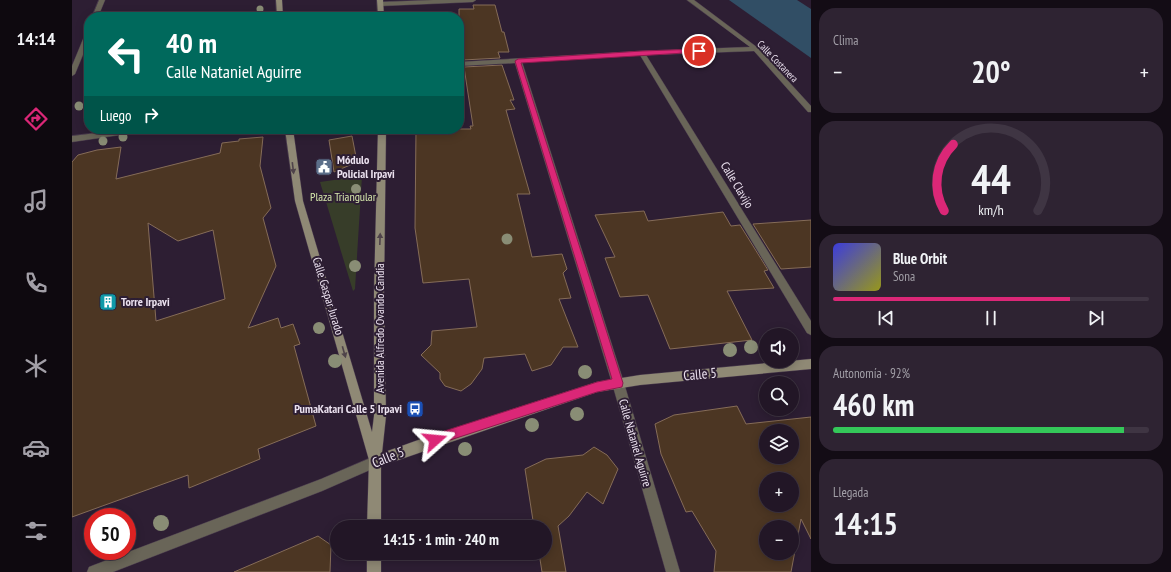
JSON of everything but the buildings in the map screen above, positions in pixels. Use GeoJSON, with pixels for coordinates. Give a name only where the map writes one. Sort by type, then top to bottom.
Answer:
{"type":"FeatureCollection","features":[{"type":"Feature","properties":{"kind":"main road"},"geometry":{"type":"LineString","coordinates":[[279,0],[280,12]]}},
{"type":"Feature","properties":{"kind":"main road"},"geometry":{"type":"LineString","coordinates":[[380,2],[381,12]]}},
{"type":"Feature","properties":{"kind":"main road","name":"Calle Gaspar Jurado"},"geometry":{"type":"LineString","coordinates":[[289,134],[299,201],[330,301],[375,462]]}},
{"type":"Feature","properties":{"kind":"main road","name":"Avenida Alfredo Ovando Candia"},"geometry":{"type":"LineString","coordinates":[[374,520],[375,462],[380,416],[379,292],[382,134]]}},
{"type":"Feature","properties":{"kind":"main road","name":"Calle 5"},"geometry":{"type":"LineString","coordinates":[[375,462],[421,445],[597,387],[618,383],[811,364]]}},
{"type":"Feature","properties":{"kind":"main road"},"geometry":{"type":"LineString","coordinates":[[374,560],[374,572]]}},
{"type":"Feature","properties":{"kind":"street"},"geometry":{"type":"LineString","coordinates":[[97,12],[102,0]]}},
{"type":"Feature","properties":{"kind":"street"},"geometry":{"type":"LineString","coordinates":[[380,2],[473,0]]}},
{"type":"Feature","properties":{"kind":"street","name":"Calle Costanera"},"geometry":{"type":"LineString","coordinates":[[690,0],[756,50],[811,110]]}},
{"type":"Feature","properties":{"kind":"street"},"geometry":{"type":"LineString","coordinates":[[72,74],[84,44]]}},
{"type":"Feature","properties":{"kind":"street"},"geometry":{"type":"LineString","coordinates":[[464,64],[642,53],[756,50]]}},
{"type":"Feature","properties":{"kind":"street","name":"Calle Clavijo"},"geometry":{"type":"LineString","coordinates":[[642,53],[811,330]]}},
{"type":"Feature","properties":{"kind":"street","name":"Calle Nataniel Aguirre"},"geometry":{"type":"LineString","coordinates":[[518,61],[618,383],[673,572]]}},
{"type":"Feature","properties":{"kind":"street"},"geometry":{"type":"LineString","coordinates":[[72,139],[110,134]]}},
{"type":"Feature","properties":{"kind":"street","name":"Calle 5"},"geometry":{"type":"LineString","coordinates":[[94,572],[322,485],[375,462]]}},
{"type":"Feature","properties":{"kind":"green space","name":"Plaza Triangular"},"geometry":{"type":"Polygon","coordinates":[[[362,176],[355,289],[353,291],[320,182],[362,176]]]}},
{"type":"Feature","properties":{"kind":"water"},"geometry":{"type":"Polygon","coordinates":[[[729,0],[797,0],[811,9],[811,58],[729,0]]]}},
{"type":"Feature","properties":{"kind":"place","name":"Módulo Policial Irpavi"},"geometry":{"type":"Point","coordinates":[324,167]}},
{"type":"Feature","properties":{"kind":"place","name":"Torre Irpavi"},"geometry":{"type":"Point","coordinates":[108,302]}},
{"type":"Feature","properties":{"kind":"place","name":"PumaKatari Calle 5 Irpavi"},"geometry":{"type":"Point","coordinates":[415,409]}},
{"type":"Feature","properties":{"kind":"route"},"geometry":{"type":"LineString","coordinates":[[435,440],[597,387],[618,383],[518,61],[699,51]]}}]}
